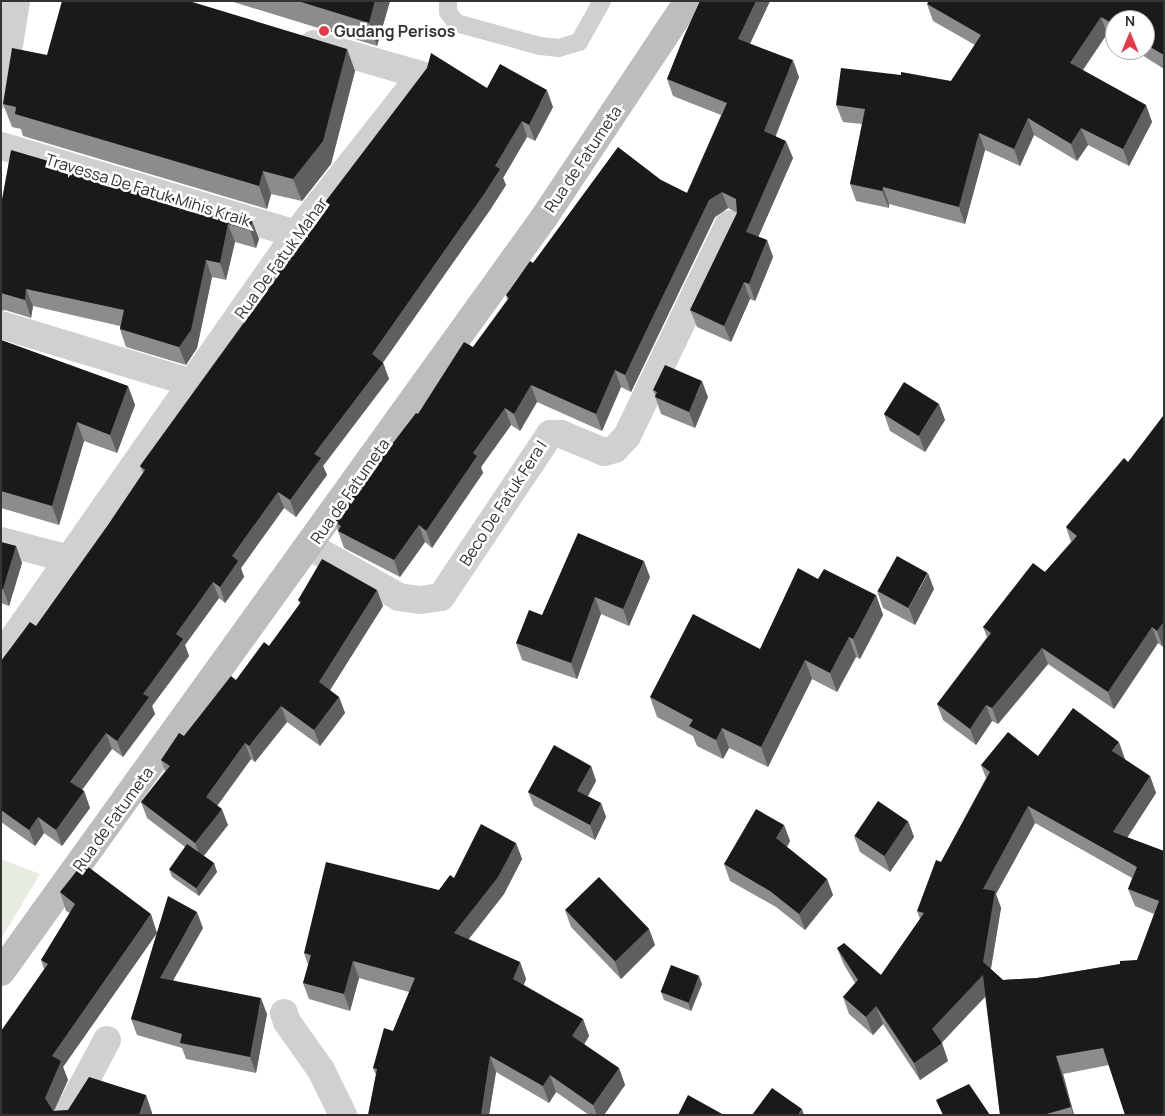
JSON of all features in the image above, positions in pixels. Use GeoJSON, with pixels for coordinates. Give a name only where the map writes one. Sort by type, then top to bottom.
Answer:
{"type":"FeatureCollection","features":[{"type":"Feature","properties":{"kind":"street"},"geometry":{"type":"LineString","coordinates":[[1,95],[16,1]]}},
{"type":"Feature","properties":{"kind":"street","name":"Rua de Fatumeta"},"geometry":{"type":"LineString","coordinates":[[1,972],[311,547],[545,216],[688,1]]}},
{"type":"Feature","properties":{"kind":"street","name":"Rua De Fatuk Mahar"},"geometry":{"type":"LineString","coordinates":[[1,656],[296,234],[421,76],[291,37]]}},
{"type":"Feature","properties":{"kind":"street","name":"Travessa De Fatuk Mihis Kraik"},"geometry":{"type":"LineString","coordinates":[[1,146],[296,234]]}},
{"type":"Feature","properties":{"kind":"street","name":"Beco De Fatuk Fera I"},"geometry":{"type":"LineString","coordinates":[[311,547],[399,597],[420,600],[441,597],[550,434],[561,434],[604,452],[615,449],[628,436],[729,224]]}},
{"type":"Feature","properties":{"kind":"street"},"geometry":{"type":"LineString","coordinates":[[1,325],[192,383]]}},
{"type":"Feature","properties":{"kind":"street"},"geometry":{"type":"LineString","coordinates":[[1,541],[68,559]]}},
{"type":"Feature","properties":{"kind":"street"},"geometry":{"type":"LineString","coordinates":[[284,1013],[287,1022],[321,1070],[344,1115]]}},
{"type":"Feature","properties":{"kind":"street"},"geometry":{"type":"LineString","coordinates":[[67,1115],[107,1040]]}},
{"type":"Feature","properties":{"kind":"lane"},"geometry":{"type":"LineString","coordinates":[[448,1],[448,12],[456,23],[559,48],[579,42],[602,1]]}},
{"type":"Feature","properties":{"kind":"shaded area"},"geometry":{"type":"Polygon","coordinates":[[[1,859],[40,874],[1,939],[1,859]]]}},
{"type":"Feature","properties":{"kind":"building"},"geometry":{"type":"Polygon","coordinates":[[[62,1],[189,1],[347,49],[323,141],[293,179],[263,171],[259,186],[15,114],[16,107],[3,104],[12,48],[47,55],[62,1]]]}},
{"type":"Feature","properties":{"kind":"building"},"geometry":{"type":"Polygon","coordinates":[[[298,1],[375,1],[369,23],[298,1]]]}},
{"type":"Feature","properties":{"kind":"building"},"geometry":{"type":"Polygon","coordinates":[[[700,1],[756,1],[738,39],[793,60],[764,131],[786,141],[746,232],[767,240],[749,284],[744,282],[724,326],[690,310],[737,213],[736,199],[722,192],[709,200],[625,375],[615,370],[596,414],[531,385],[514,414],[505,408],[473,453],[477,456],[426,531],[419,525],[394,560],[338,531],[341,526],[335,522],[353,495],[416,413],[418,414],[464,342],[473,347],[509,298],[506,295],[530,261],[533,263],[618,147],[661,180],[687,193],[727,103],[667,79],[700,1]]]}},
{"type":"Feature","properties":{"kind":"building"},"geometry":{"type":"Polygon","coordinates":[[[929,1],[1164,1],[1164,55],[1155,50],[1155,10],[1105,10],[1105,19],[1101,17],[1070,63],[1146,105],[1123,149],[1081,128],[1071,144],[1028,118],[1014,149],[979,133],[959,207],[883,187],[882,191],[850,184],[865,109],[836,105],[841,68],[901,75],[901,72],[951,81],[981,35],[927,4],[929,1]]]}},
{"type":"Feature","properties":{"kind":"building"},"geometry":{"type":"Polygon","coordinates":[[[431,53],[487,88],[500,64],[547,90],[529,125],[522,121],[495,166],[500,169],[484,194],[372,354],[383,363],[314,454],[321,458],[290,500],[278,492],[232,556],[238,561],[220,587],[213,582],[176,634],[183,639],[143,694],[149,697],[117,741],[106,733],[70,782],[84,791],[56,830],[38,817],[29,830],[1,810],[1,661],[30,622],[36,626],[108,525],[145,470],[140,466],[278,276],[273,275],[321,217],[316,214],[427,68],[431,53]]]}},
{"type":"Feature","properties":{"kind":"building"},"geometry":{"type":"Polygon","coordinates":[[[11,150],[252,221],[250,230],[228,224],[220,263],[206,260],[191,330],[179,347],[120,329],[124,310],[26,289],[25,300],[1,293],[1,205],[11,150]]]}},
{"type":"Feature","properties":{"kind":"building"},"geometry":{"type":"Polygon","coordinates":[[[1,340],[128,386],[110,435],[77,422],[52,506],[1,491],[1,340]]]}},
{"type":"Feature","properties":{"kind":"building"},"geometry":{"type":"Polygon","coordinates":[[[665,365],[702,381],[689,412],[655,397],[657,392],[653,390],[665,365]]]}},
{"type":"Feature","properties":{"kind":"building"},"geometry":{"type":"Polygon","coordinates":[[[904,382],[939,404],[919,436],[884,414],[904,382]]]}},
{"type":"Feature","properties":{"kind":"building"},"geometry":{"type":"Polygon","coordinates":[[[1163,416],[1164,622],[1157,631],[1152,627],[1108,692],[1042,648],[992,708],[986,705],[970,729],[937,704],[991,633],[983,627],[1033,563],[1045,572],[1077,536],[1066,527],[1124,458],[1128,462],[1163,416]]]}},
{"type":"Feature","properties":{"kind":"building"},"geometry":{"type":"Polygon","coordinates":[[[578,533],[644,561],[623,609],[595,597],[571,663],[516,643],[529,610],[542,615],[578,533]]]}},
{"type":"Feature","properties":{"kind":"building"},"geometry":{"type":"Polygon","coordinates":[[[1,542],[16,546],[3,589],[1,589],[1,542]]]}},
{"type":"Feature","properties":{"kind":"building"},"geometry":{"type":"Polygon","coordinates":[[[897,556],[928,573],[908,608],[878,591],[897,556]]]}},
{"type":"Feature","properties":{"kind":"building"},"geometry":{"type":"Polygon","coordinates":[[[322,559],[377,590],[319,682],[339,697],[314,730],[281,706],[249,746],[245,743],[206,797],[222,809],[195,843],[141,802],[170,766],[161,760],[179,733],[184,736],[231,676],[236,680],[264,642],[269,646],[301,602],[298,600],[322,559]]]}},
{"type":"Feature","properties":{"kind":"building"},"geometry":{"type":"Polygon","coordinates":[[[798,568],[818,579],[824,569],[876,595],[853,639],[849,637],[830,673],[805,660],[761,747],[722,728],[716,740],[689,726],[693,720],[650,697],[693,614],[760,649],[798,568]]]}},
{"type":"Feature","properties":{"kind":"building"},"geometry":{"type":"Polygon","coordinates":[[[1073,708],[1119,742],[1112,751],[1150,776],[1113,832],[1164,851],[1164,1115],[1125,1115],[1103,1048],[1056,1056],[1071,1107],[1043,1115],[1000,1115],[983,975],[932,1029],[942,1043],[914,1063],[876,1006],[866,1017],[843,997],[858,980],[837,948],[844,943],[881,975],[924,913],[917,911],[936,860],[941,862],[990,772],[981,765],[1008,732],[1038,756],[1073,708]],[[1028,806],[983,889],[995,891],[983,962],[1003,980],[1037,978],[1120,964],[1120,961],[1137,960],[1159,901],[1128,889],[1137,867],[1028,806]]]}},
{"type":"Feature","properties":{"kind":"building"},"geometry":{"type":"Polygon","coordinates":[[[554,745],[591,766],[577,791],[601,803],[590,825],[528,792],[554,745]]]}},
{"type":"Feature","properties":{"kind":"building"},"geometry":{"type":"Polygon","coordinates":[[[878,801],[908,821],[884,856],[855,836],[878,801]]]}},
{"type":"Feature","properties":{"kind":"building"},"geometry":{"type":"Polygon","coordinates":[[[756,809],[784,825],[776,838],[827,879],[799,914],[770,891],[724,864],[756,809]]]}},
{"type":"Feature","properties":{"kind":"building"},"geometry":{"type":"Polygon","coordinates":[[[481,824],[516,843],[498,877],[454,933],[520,962],[513,979],[583,1019],[572,1036],[619,1068],[593,1105],[550,1075],[543,1086],[490,1056],[481,1115],[368,1115],[377,1069],[373,1068],[384,1028],[393,1031],[415,978],[353,961],[344,994],[303,983],[311,955],[304,953],[326,862],[439,890],[450,875],[454,878],[481,824]]]}},
{"type":"Feature","properties":{"kind":"building"},"geometry":{"type":"Polygon","coordinates":[[[187,844],[214,863],[196,888],[169,869],[187,844]]]}},
{"type":"Feature","properties":{"kind":"building"},"geometry":{"type":"Polygon","coordinates":[[[83,863],[151,914],[52,1056],[61,1061],[45,1098],[53,1111],[68,1110],[89,1077],[146,1095],[139,1115],[1,1115],[1,1031],[48,964],[41,960],[75,904],[60,892],[83,863]]]}},
{"type":"Feature","properties":{"kind":"building"},"geometry":{"type":"Polygon","coordinates":[[[599,877],[649,929],[615,961],[565,910],[599,877]]]}},
{"type":"Feature","properties":{"kind":"building"},"geometry":{"type":"Polygon","coordinates":[[[168,896],[197,912],[160,978],[261,998],[250,1057],[180,1043],[182,1034],[131,1019],[168,896]]]}},
{"type":"Feature","properties":{"kind":"building"},"geometry":{"type":"Polygon","coordinates":[[[671,965],[699,976],[689,1003],[661,992],[671,965]]]}},
{"type":"Feature","properties":{"kind":"building"},"geometry":{"type":"Polygon","coordinates":[[[969,1084],[990,1115],[943,1115],[936,1100],[969,1084]]]}},
{"type":"Feature","properties":{"kind":"building"},"geometry":{"type":"Polygon","coordinates":[[[772,1088],[802,1109],[798,1115],[752,1115],[772,1088]]]}},
{"type":"Feature","properties":{"kind":"building"},"geometry":{"type":"Polygon","coordinates":[[[688,1095],[724,1115],[678,1115],[688,1095]]]}},
{"type":"Feature","properties":{"kind":"place","name":"Gudang Perisos"},"geometry":{"type":"Point","coordinates":[324,31]}}]}
